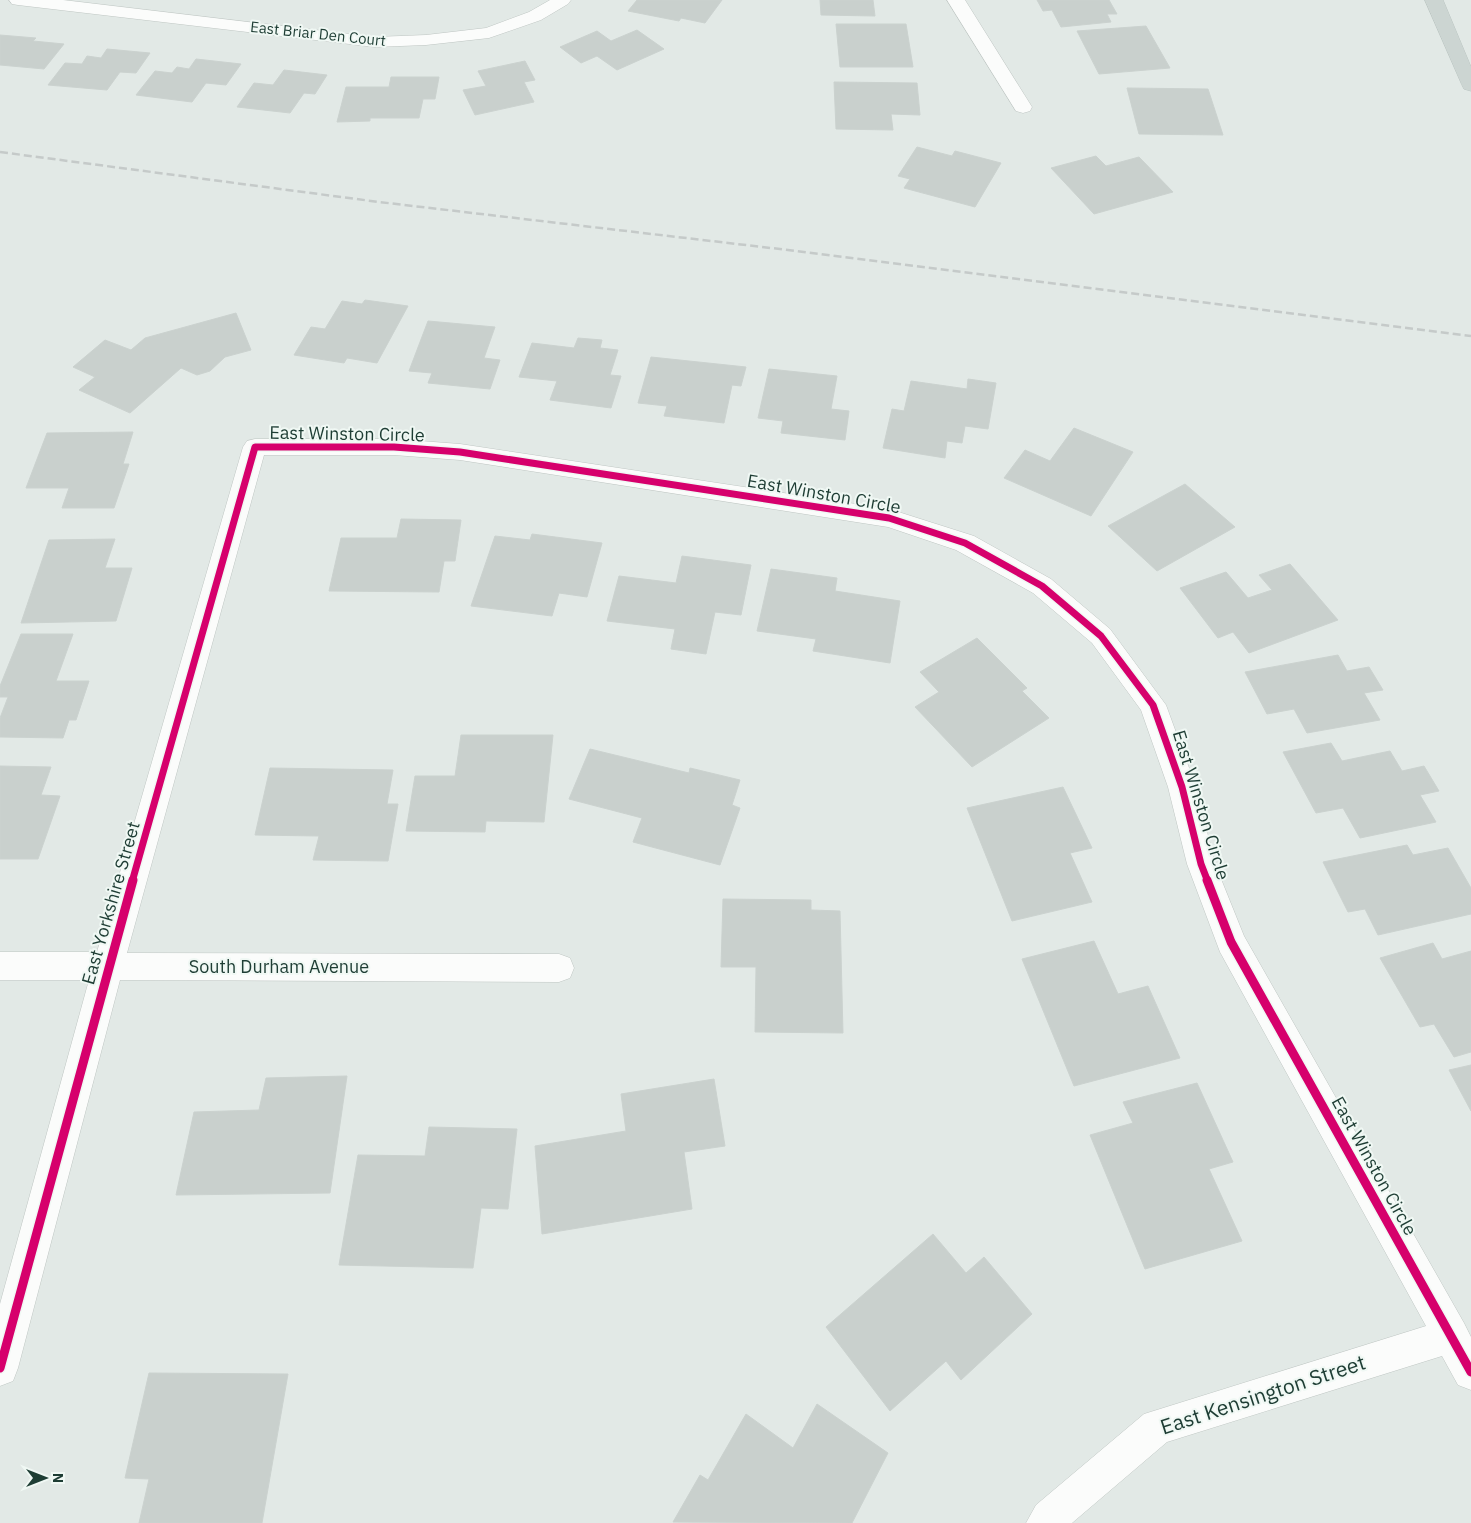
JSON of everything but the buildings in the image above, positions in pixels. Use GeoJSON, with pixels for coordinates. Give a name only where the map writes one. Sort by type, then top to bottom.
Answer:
{"type":"FeatureCollection","features":[{"type":"Feature","properties":{"kind":"main road"},"geometry":{"type":"LineString","coordinates":[[1434,0],[1471,85]]}},
{"type":"Feature","properties":{"kind":"street","name":"East Briar Den Court"},"geometry":{"type":"LineString","coordinates":[[18,0],[192,13],[375,42],[426,40],[489,33],[535,16],[562,0]]}},
{"type":"Feature","properties":{"kind":"street"},"geometry":{"type":"LineString","coordinates":[[956,0],[1023,107]]}},
{"type":"Feature","properties":{"kind":"street","name":"East Yorkshire Street"},"geometry":{"type":"LineString","coordinates":[[0,1368],[108,967],[255,447]]}},
{"type":"Feature","properties":{"kind":"street","name":"East Winston Circle"},"geometry":{"type":"LineString","coordinates":[[255,447],[394,447],[460,452],[889,518],[966,542],[1042,586],[1101,636],[1153,705],[1182,786],[1201,864],[1231,942],[1471,1372]]}},
{"type":"Feature","properties":{"kind":"street","name":"South Durham Avenue"},"geometry":{"type":"LineString","coordinates":[[0,966],[559,968]]}},
{"type":"Feature","properties":{"kind":"street","name":"East Kensington Street"},"geometry":{"type":"LineString","coordinates":[[1045,1523],[1048,1518],[1157,1427],[1452,1335]]}},
{"type":"Feature","properties":{"kind":"railway"},"geometry":{"type":"LineString","coordinates":[[0,152],[379,202],[788,250],[1471,336]]}},
{"type":"Feature","properties":{"kind":"cycle path"},"geometry":{"type":"LineString","coordinates":[[0,1368],[108,967],[255,447],[394,447],[460,452],[889,518],[965,543],[1042,586],[1101,636],[1153,705],[1182,787],[1201,864],[1231,942],[1471,1372]]}}]}
